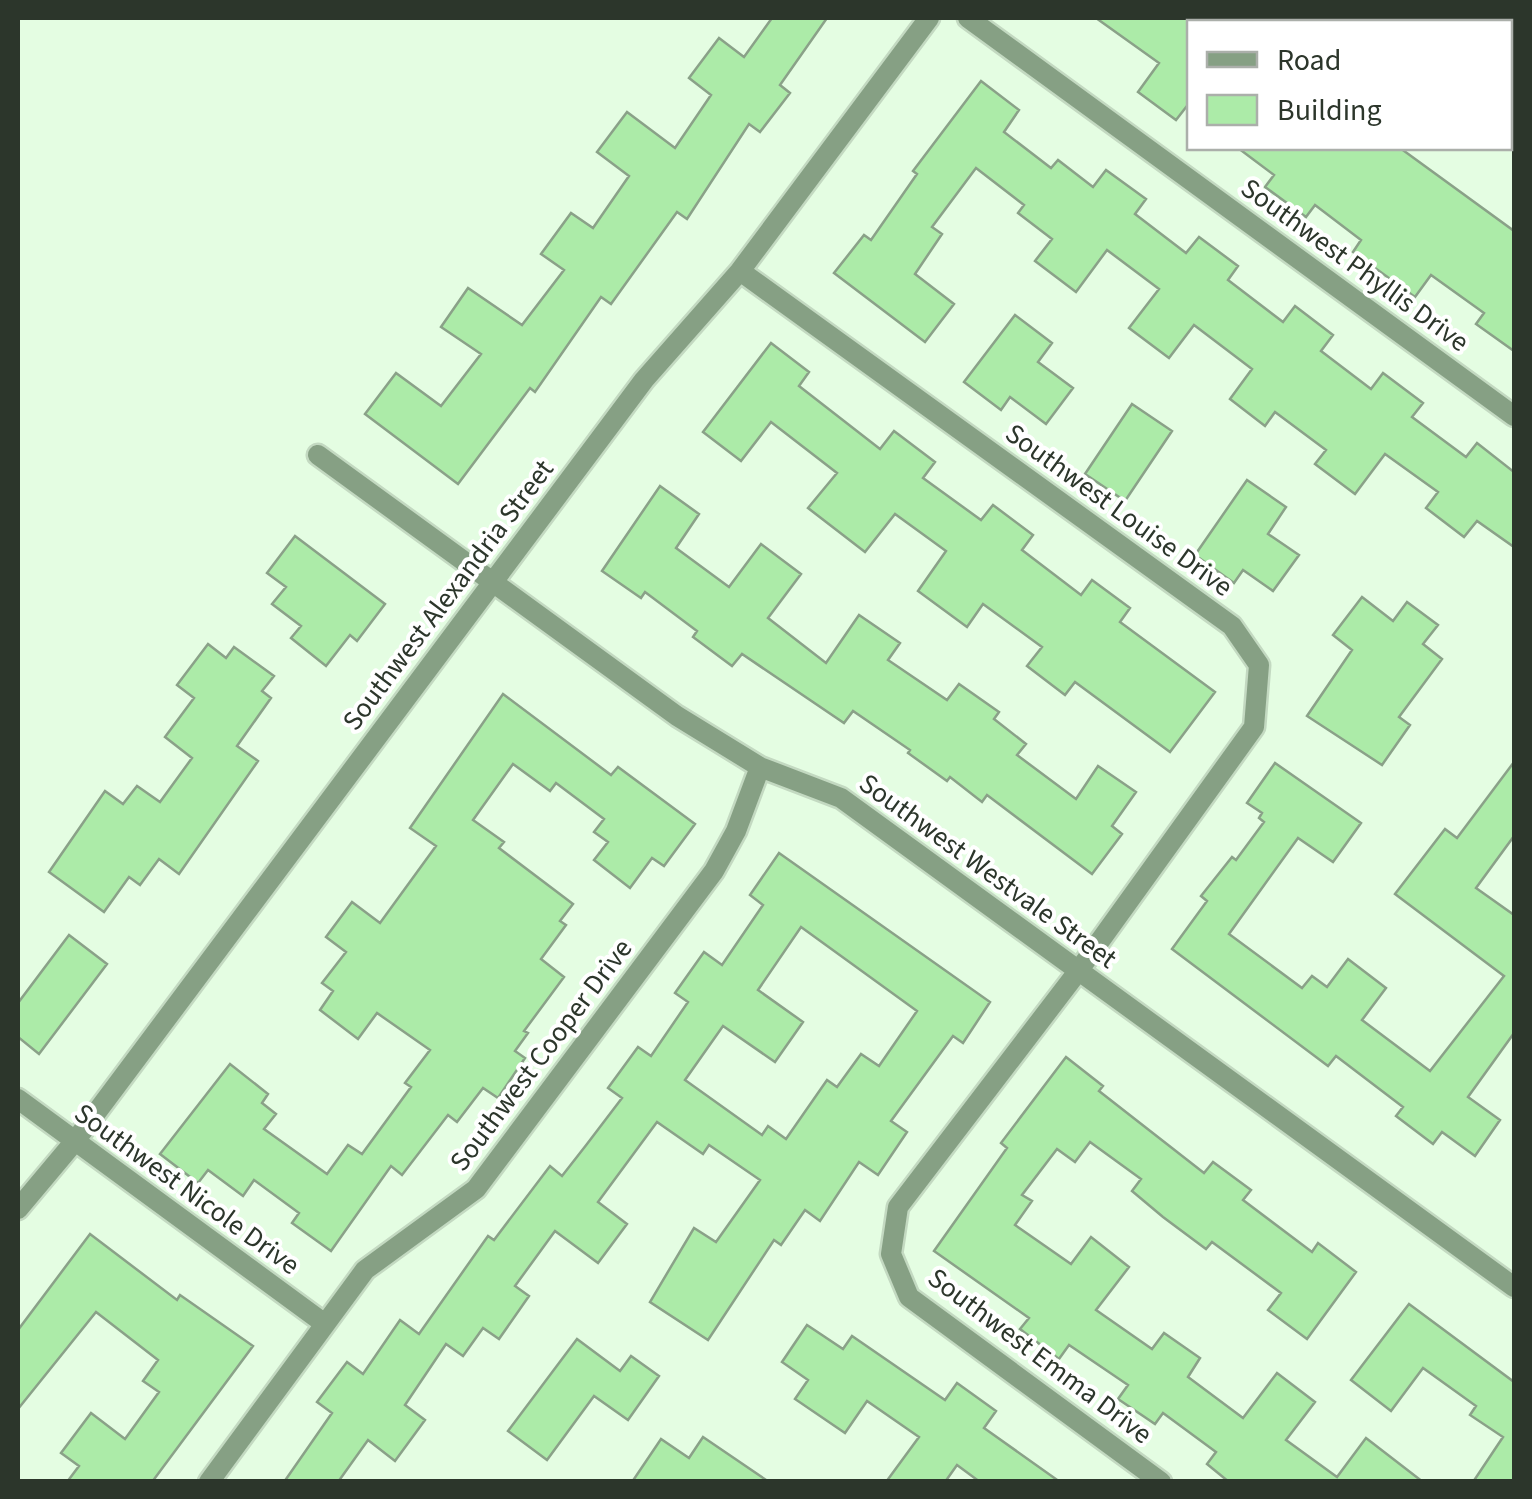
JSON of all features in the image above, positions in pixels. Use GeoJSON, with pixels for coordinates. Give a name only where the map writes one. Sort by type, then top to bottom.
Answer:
{"type":"FeatureCollection","features":[{"type":"Feature","properties":{"kind":"street","name":"Southwest Alexandria Street"},"geometry":{"type":"LineString","coordinates":[[18,1209],[76,1141],[644,380],[740,271],[929,18]]}},
{"type":"Feature","properties":{"kind":"street","name":"Southwest Phyllis Drive"},"geometry":{"type":"LineString","coordinates":[[968,18],[1514,416]]}},
{"type":"Feature","properties":{"kind":"street","name":"Southwest Louise Drive"},"geometry":{"type":"LineString","coordinates":[[740,271],[1232,626],[1259,665],[1254,727],[1080,970]]}},
{"type":"Feature","properties":{"kind":"street","name":"Southwest Westvale Street"},"geometry":{"type":"LineString","coordinates":[[318,455],[677,716],[760,767],[842,798],[1514,1287]]}},
{"type":"Feature","properties":{"kind":"street","name":"Southwest Cooper Drive"},"geometry":{"type":"LineString","coordinates":[[209,1482],[365,1270],[389,1248],[455,1207],[499,1163],[714,872],[736,831],[760,767]]}},
{"type":"Feature","properties":{"kind":"street","name":"Southwest Emma Drive"},"geometry":{"type":"LineString","coordinates":[[1080,970],[898,1207],[891,1254],[909,1298],[1161,1482]]}},
{"type":"Feature","properties":{"kind":"street","name":"Southwest Nicole Drive"},"geometry":{"type":"LineString","coordinates":[[18,1099],[325,1324]]}},
{"type":"Feature","properties":{"kind":"building"},"geometry":{"type":"Polygon","coordinates":[[[772,18],[827,18],[780,85],[790,93],[760,132],[749,124],[687,219],[677,212],[611,304],[601,297],[535,392],[530,388],[458,484],[365,414],[396,373],[441,406],[481,354],[441,327],[468,288],[522,325],[564,270],[541,254],[571,213],[593,228],[629,176],[597,152],[627,112],[675,148],[711,95],[689,78],[719,38],[744,57],[772,18]]]}},
{"type":"Feature","properties":{"kind":"building"},"geometry":{"type":"Polygon","coordinates":[[[1096,18],[1190,18],[1187,106],[1176,120],[1138,92],[1159,63],[1096,18]]]}},
{"type":"Feature","properties":{"kind":"building"},"geometry":{"type":"Polygon","coordinates":[[[981,81],[1019,110],[1004,132],[1051,168],[1058,160],[1093,187],[1106,170],[1146,199],[1135,214],[1186,253],[1199,237],[1238,266],[1228,280],[1283,322],[1295,306],[1333,335],[1321,351],[1371,389],[1383,373],[1423,403],[1412,417],[1466,457],[1477,443],[1514,472],[1514,547],[1477,521],[1464,537],[1426,508],[1438,492],[1385,454],[1355,494],[1315,464],[1326,450],[1275,412],[1265,426],[1230,399],[1252,369],[1194,325],[1169,358],[1129,328],[1159,289],[1107,250],[1076,292],[1035,261],[1052,239],[1018,213],[1024,205],[976,168],[932,227],[942,234],[915,274],[954,304],[925,342],[834,273],[864,235],[871,240],[917,174],[913,171],[981,81]]]}},
{"type":"Feature","properties":{"kind":"building"},"geometry":{"type":"Polygon","coordinates":[[[1241,150],[1403,150],[1514,231],[1514,351],[1476,324],[1484,313],[1431,275],[1415,297],[1353,252],[1361,240],[1315,205],[1306,217],[1265,187],[1274,175],[1241,150]]]}},
{"type":"Feature","properties":{"kind":"building"},"geometry":{"type":"Polygon","coordinates":[[[1015,315],[1052,343],[1038,362],[1073,388],[1046,424],[1010,397],[1001,410],[964,382],[1015,315]]]}},
{"type":"Feature","properties":{"kind":"building"},"geometry":{"type":"Polygon","coordinates":[[[771,343],[809,372],[799,386],[880,449],[894,431],[935,462],[923,478],[981,520],[993,505],[1033,535],[1022,550],[1081,595],[1092,580],[1130,608],[1120,622],[1215,692],[1170,752],[1075,682],[1065,695],[1027,666],[1042,647],[983,604],[967,627],[918,591],[946,551],[895,514],[865,552],[808,508],[837,473],[771,422],[741,461],[703,432],[771,343]]]}},
{"type":"Feature","properties":{"kind":"building"},"geometry":{"type":"Polygon","coordinates":[[[1132,404],[1172,431],[1125,501],[1085,474],[1132,404]]]}},
{"type":"Feature","properties":{"kind":"building"},"geometry":{"type":"Polygon","coordinates":[[[1247,480],[1286,507],[1268,534],[1299,555],[1273,591],[1243,570],[1234,583],[1195,555],[1247,480]]]}},
{"type":"Feature","properties":{"kind":"building"},"geometry":{"type":"Polygon","coordinates":[[[660,486],[699,514],[676,548],[729,587],[761,544],[801,574],[768,618],[826,663],[859,615],[900,643],[888,660],[947,700],[959,684],[999,712],[994,719],[1026,744],[1017,755],[1076,799],[1098,766],[1136,792],[1112,826],[1122,834],[1092,874],[987,795],[982,802],[950,777],[947,781],[853,711],[844,723],[742,654],[732,666],[693,637],[697,631],[645,592],[641,598],[602,571],[660,486]]]}},
{"type":"Feature","properties":{"kind":"building"},"geometry":{"type":"Polygon","coordinates":[[[295,536],[385,604],[357,641],[350,635],[326,666],[291,638],[301,626],[272,604],[286,587],[267,573],[295,536]]]}},
{"type":"Feature","properties":{"kind":"building"},"geometry":{"type":"Polygon","coordinates":[[[1362,597],[1393,621],[1407,602],[1438,625],[1423,644],[1442,659],[1399,717],[1410,725],[1382,765],[1307,716],[1352,650],[1333,635],[1362,597]]]}},
{"type":"Feature","properties":{"kind":"building"},"geometry":{"type":"Polygon","coordinates":[[[208,644],[226,658],[234,647],[274,676],[262,691],[271,698],[237,746],[258,761],[179,874],[159,859],[140,885],[129,877],[104,912],[49,872],[105,791],[123,804],[137,786],[160,802],[192,758],[165,737],[194,698],[177,685],[208,644]]]}},
{"type":"Feature","properties":{"kind":"building"},"geometry":{"type":"Polygon","coordinates":[[[503,694],[611,775],[618,767],[695,824],[664,866],[652,858],[630,888],[594,860],[608,842],[594,832],[604,819],[556,783],[550,791],[513,764],[473,820],[504,842],[499,848],[573,904],[560,921],[566,925],[541,959],[564,977],[524,1031],[528,1033],[515,1051],[525,1058],[498,1098],[483,1088],[457,1122],[448,1115],[402,1175],[391,1166],[331,1251],[292,1223],[299,1213],[254,1180],[243,1196],[208,1170],[198,1183],[160,1154],[230,1064],[268,1094],[262,1103],[276,1114],[264,1129],[327,1174],[348,1145],[362,1154],[411,1087],[405,1083],[430,1050],[377,1013],[358,1039],[320,1010],[333,991],[322,983],[346,952],[326,937],[352,902],[380,923],[436,846],[410,828],[503,694]]]}},
{"type":"Feature","properties":{"kind":"building"},"geometry":{"type":"Polygon","coordinates":[[[1514,762],[1514,836],[1476,888],[1514,915],[1514,1033],[1468,1097],[1500,1120],[1475,1156],[1442,1132],[1433,1144],[1396,1116],[1403,1107],[1336,1056],[1328,1066],[1172,949],[1207,901],[1201,896],[1232,857],[1236,860],[1264,822],[1259,818],[1262,813],[1247,803],[1275,763],[1361,823],[1333,862],[1298,838],[1229,934],[1302,988],[1312,976],[1327,987],[1348,959],[1386,988],[1362,1020],[1430,1071],[1504,976],[1395,894],[1445,829],[1457,838],[1514,762]]]}},
{"type":"Feature","properties":{"kind":"building"},"geometry":{"type":"Polygon","coordinates":[[[779,853],[990,1002],[963,1043],[953,1036],[891,1121],[907,1132],[878,1175],[859,1162],[820,1221],[805,1210],[781,1245],[774,1240],[708,1340],[650,1302],[694,1228],[716,1242],[760,1180],[709,1145],[703,1154],[657,1122],[598,1202],[627,1224],[598,1263],[555,1231],[515,1286],[529,1296],[499,1339],[483,1328],[463,1356],[446,1344],[405,1405],[425,1420],[395,1461],[368,1440],[338,1482],[284,1482],[332,1413],[317,1402],[347,1362],[363,1374],[400,1320],[419,1334],[488,1236],[494,1240],[550,1166],[562,1176],[622,1098],[608,1088],[638,1047],[651,1056],[688,1002],[675,993],[704,952],[722,965],[763,905],[750,895],[779,853]],[[801,927],[758,990],[803,1022],[775,1062],[723,1026],[685,1080],[762,1135],[768,1126],[786,1139],[827,1080],[837,1087],[861,1054],[879,1066],[917,1011],[801,927]]]}},
{"type":"Feature","properties":{"kind":"building"},"geometry":{"type":"Polygon","coordinates":[[[69,935],[107,964],[39,1054],[18,1037],[18,1003],[69,935]]]}},
{"type":"Feature","properties":{"kind":"building"},"geometry":{"type":"Polygon","coordinates":[[[1066,1057],[1103,1086],[1099,1091],[1204,1173],[1213,1162],[1251,1190],[1243,1200],[1312,1252],[1318,1243],[1356,1272],[1307,1339],[1268,1310],[1281,1293],[1212,1242],[1206,1249],[1163,1217],[1132,1191],[1141,1179],[1090,1142],[1075,1162],[1057,1149],[1022,1195],[1032,1201],[1015,1225],[1071,1264],[1091,1237],[1129,1267],[1096,1310],[1152,1349],[1164,1333],[1200,1358],[1188,1377],[1243,1418],[1277,1373],[1315,1402],[1286,1440],[1337,1477],[1366,1438],[1423,1482],[1229,1482],[1207,1464],[1216,1452],[1163,1413],[1155,1424],[1118,1399],[1128,1385],[1069,1345],[1059,1359],[1020,1329],[1029,1318],[934,1251],[1007,1148],[1001,1143],[1066,1057]]]}},
{"type":"Feature","properties":{"kind":"building"},"geometry":{"type":"Polygon","coordinates":[[[90,1234],[177,1300],[180,1295],[253,1346],[152,1482],[67,1482],[79,1466],[61,1453],[91,1413],[125,1439],[159,1392],[143,1381],[158,1360],[96,1312],[18,1409],[18,1330],[90,1234]]]}},
{"type":"Feature","properties":{"kind":"building"},"geometry":{"type":"Polygon","coordinates":[[[1409,1304],[1514,1382],[1514,1482],[1473,1482],[1503,1437],[1470,1415],[1476,1406],[1423,1368],[1391,1411],[1351,1380],[1409,1304]]]}},
{"type":"Feature","properties":{"kind":"building"},"geometry":{"type":"Polygon","coordinates":[[[807,1325],[843,1349],[852,1336],[945,1400],[957,1383],[996,1411],[984,1428],[1060,1482],[980,1482],[957,1465],[945,1482],[886,1482],[919,1437],[867,1401],[845,1433],[795,1399],[808,1380],[782,1362],[807,1325]]]}},
{"type":"Feature","properties":{"kind":"building"},"geometry":{"type":"Polygon","coordinates":[[[577,1339],[620,1371],[631,1356],[659,1376],[628,1420],[594,1396],[547,1460],[508,1431],[577,1339]]]}},
{"type":"Feature","properties":{"kind":"building"},"geometry":{"type":"Polygon","coordinates":[[[703,1437],[769,1482],[632,1482],[661,1439],[689,1458],[703,1437]]]}}]}
